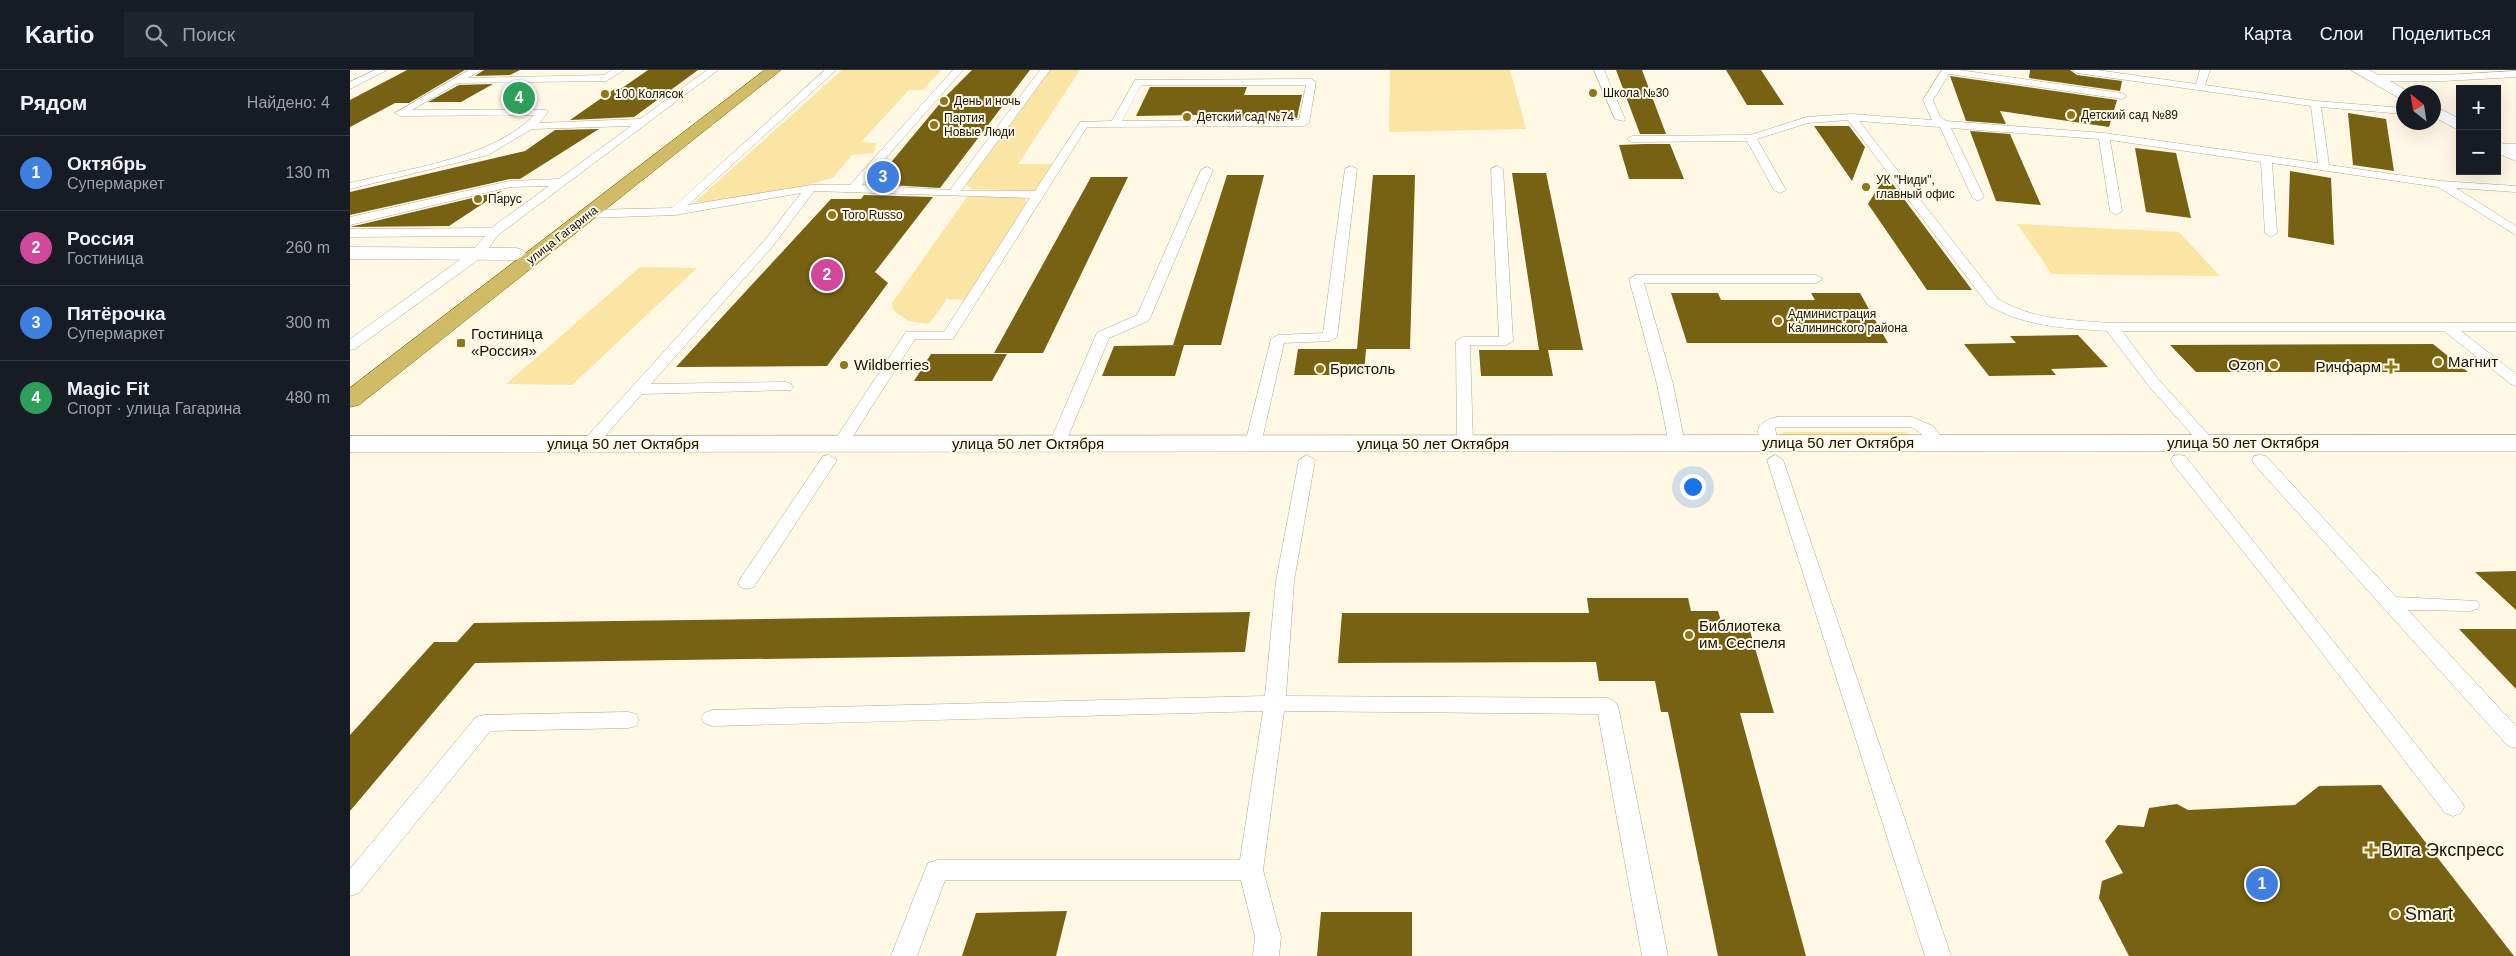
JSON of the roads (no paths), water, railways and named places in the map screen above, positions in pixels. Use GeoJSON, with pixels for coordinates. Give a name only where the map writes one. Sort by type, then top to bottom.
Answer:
{"type":"FeatureCollection","features":[{"type":"Feature","properties":{"kind":"main road","name":"улица Гагарина"},"geometry":{"type":"LineString","coordinates":[[350,400],[527,254],[569,214],[759,70]]}},
{"type":"Feature","properties":{"kind":"main road","name":"улица Гагарина"},"geometry":{"type":"LineString","coordinates":[[350,381],[527,254],[589,214],[774,70]]}},
{"type":"Feature","properties":{"kind":"main road"},"geometry":{"type":"LineString","coordinates":[[569,214],[589,214]]}},
{"type":"Feature","properties":{"kind":"street"},"geometry":{"type":"LineString","coordinates":[[2358,70],[2396,91]]}},
{"type":"Feature","properties":{"kind":"street"},"geometry":{"type":"LineString","coordinates":[[2441,116],[2456,124]]}},
{"type":"Feature","properties":{"kind":"street"},"geometry":{"type":"LineString","coordinates":[[2501,148],[2516,156]]}},
{"type":"Feature","properties":{"kind":"street"},"geometry":{"type":"LineString","coordinates":[[350,253],[527,254]]}},
{"type":"Feature","properties":{"kind":"street","name":"улица 50 лет Октября"},"geometry":{"type":"LineString","coordinates":[[2172,452],[2208,443],[2252,452],[2516,443]]}},
{"type":"Feature","properties":{"kind":"street","name":"улица 50 лет Октября"},"geometry":{"type":"LineString","coordinates":[[350,444],[582,452]]}},
{"type":"Feature","properties":{"kind":"street","name":"улица 50 лет Октября"},"geometry":{"type":"LineString","coordinates":[[350,460],[582,452],[2252,452],[2516,460]]}},
{"type":"Feature","properties":{"kind":"lane"},"geometry":{"type":"LineString","coordinates":[[350,86],[382,70]]}},
{"type":"Feature","properties":{"kind":"lane"},"geometry":{"type":"LineString","coordinates":[[350,186],[484,153],[530,126],[543,112],[400,112],[477,70]]}},
{"type":"Feature","properties":{"kind":"lane"},"geometry":{"type":"LineString","coordinates":[[454,81],[606,78],[619,70]]}},
{"type":"Feature","properties":{"kind":"lane"},"geometry":{"type":"LineString","coordinates":[[350,346],[476,254],[494,232],[713,70]]}},
{"type":"Feature","properties":{"kind":"lane"},"geometry":{"type":"LineString","coordinates":[[675,211],[831,70]]}},
{"type":"Feature","properties":{"kind":"lane"},"geometry":{"type":"LineString","coordinates":[[853,188],[905,132],[958,70]]}},
{"type":"Feature","properties":{"kind":"lane"},"geometry":{"type":"LineString","coordinates":[[953,194],[1045,70]]}},
{"type":"Feature","properties":{"kind":"lane"},"geometry":{"type":"LineString","coordinates":[[1275,82],[1279,70]]}},
{"type":"Feature","properties":{"kind":"lane"},"geometry":{"type":"LineString","coordinates":[[1599,70],[1620,119]]}},
{"type":"Feature","properties":{"kind":"lane"},"geometry":{"type":"LineString","coordinates":[[2083,70],[2316,104],[2396,110]]}},
{"type":"Feature","properties":{"kind":"lane"},"geometry":{"type":"LineString","coordinates":[[2200,87],[2205,70]]}},
{"type":"Feature","properties":{"kind":"lane"},"geometry":{"type":"LineString","coordinates":[[1978,197],[1944,124],[1936,119],[1928,100],[1946,71],[2122,96]]}},
{"type":"Feature","properties":{"kind":"lane"},"geometry":{"type":"LineString","coordinates":[[2372,78],[2444,78],[2516,74]]}},
{"type":"Feature","properties":{"kind":"lane"},"geometry":{"type":"LineString","coordinates":[[747,583],[911,335],[948,336],[1084,124],[1116,124],[1304,122],[1311,82],[1138,82],[1116,124]]}},
{"type":"Feature","properties":{"kind":"lane"},"geometry":{"type":"LineString","coordinates":[[2316,104],[2324,167]]}},
{"type":"Feature","properties":{"kind":"lane"},"geometry":{"type":"LineString","coordinates":[[1851,118],[1993,302],[2004,310],[2021,316],[2049,322],[2111,327],[2516,328]]}},
{"type":"Feature","properties":{"kind":"lane"},"geometry":{"type":"LineString","coordinates":[[1632,139],[1751,138],[1807,120],[1851,118],[2104,136],[2440,184],[2516,189]]}},
{"type":"Feature","properties":{"kind":"lane"},"geometry":{"type":"LineString","coordinates":[[530,126],[643,122]]}},
{"type":"Feature","properties":{"kind":"lane"},"geometry":{"type":"LineString","coordinates":[[2104,136],[2116,211]]}},
{"type":"Feature","properties":{"kind":"lane"},"geometry":{"type":"LineString","coordinates":[[1751,138],[1780,190]]}},
{"type":"Feature","properties":{"kind":"lane"},"geometry":{"type":"LineString","coordinates":[[2501,146],[2516,147]]}},
{"type":"Feature","properties":{"kind":"lane"},"geometry":{"type":"LineString","coordinates":[[2266,159],[2270,233]]}},
{"type":"Feature","properties":{"kind":"lane"},"geometry":{"type":"LineString","coordinates":[[1251,452],[1278,339],[1330,337],[1351,169]]}},
{"type":"Feature","properties":{"kind":"lane"},"geometry":{"type":"LineString","coordinates":[[1465,452],[1463,342],[1506,341],[1497,169]]}},
{"type":"Feature","properties":{"kind":"lane"},"geometry":{"type":"LineString","coordinates":[[1053,452],[1103,335],[1143,318],[1207,170]]}},
{"type":"Feature","properties":{"kind":"lane"},"geometry":{"type":"LineString","coordinates":[[350,221],[510,184],[564,182]]}},
{"type":"Feature","properties":{"kind":"lane"},"geometry":{"type":"LineString","coordinates":[[2440,184],[2516,231]]}},
{"type":"Feature","properties":{"kind":"lane"},"geometry":{"type":"LineString","coordinates":[[589,214],[675,211],[811,188],[853,188],[953,194],[1038,195]]}},
{"type":"Feature","properties":{"kind":"lane"},"geometry":{"type":"LineString","coordinates":[[582,452],[768,244],[811,188]]}},
{"type":"Feature","properties":{"kind":"lane"},"geometry":{"type":"LineString","coordinates":[[350,233],[494,232]]}},
{"type":"Feature","properties":{"kind":"lane"},"geometry":{"type":"LineString","coordinates":[[1679,452],[1665,384],[1636,279],[1816,280]]}},
{"type":"Feature","properties":{"kind":"lane"},"geometry":{"type":"LineString","coordinates":[[2111,327],[2153,382],[2208,443]]}},
{"type":"Feature","properties":{"kind":"lane"},"geometry":{"type":"LineString","coordinates":[[2447,327],[2516,381]]}},
{"type":"Feature","properties":{"kind":"lane"},"geometry":{"type":"LineString","coordinates":[[640,389],[786,387]]}},
{"type":"Feature","properties":{"kind":"lane"},"geometry":{"type":"LineString","coordinates":[[1938,956],[1810,572],[1766,431],[1768,425],[1777,422],[1912,422],[1922,425],[1931,431],[1943,452]]}},
{"type":"Feature","properties":{"kind":"lane"},"geometry":{"type":"LineString","coordinates":[[1266,956],[1268,937],[1251,870],[1275,703],[1285,581],[1309,452]]}},
{"type":"Feature","properties":{"kind":"lane"},"geometry":{"type":"LineString","coordinates":[[2172,452],[2273,576],[2453,807]]}},
{"type":"Feature","properties":{"kind":"lane"},"geometry":{"type":"LineString","coordinates":[[2252,452],[2516,740]]}},
{"type":"Feature","properties":{"kind":"lane"},"geometry":{"type":"LineString","coordinates":[[2390,603],[2470,605]]}},
{"type":"Feature","properties":{"kind":"lane"},"geometry":{"type":"LineString","coordinates":[[712,718],[1275,703],[1607,706],[1655,956]]}},
{"type":"Feature","properties":{"kind":"lane"},"geometry":{"type":"LineString","coordinates":[[350,886],[484,723],[628,720]]}},
{"type":"Feature","properties":{"kind":"lane"},"geometry":{"type":"LineString","coordinates":[[904,956],[937,870],[1251,870]]}},
{"type":"Feature","properties":{"kind":"place","name":"Школа №30"},"geometry":{"type":"Point","coordinates":[1593,93]}},
{"type":"Feature","properties":{"kind":"place","name":"100 Колясок"},"geometry":{"type":"Point","coordinates":[605,94]}},
{"type":"Feature","properties":{"kind":"place","name":"Magic Fit"},"geometry":{"type":"Point","coordinates":[519,98]}},
{"type":"Feature","properties":{"kind":"place","name":"День и ночь"},"geometry":{"type":"Point","coordinates":[944,101]}},
{"type":"Feature","properties":{"kind":"place","name":"Детский сад №89"},"geometry":{"type":"Point","coordinates":[2071,115]}},
{"type":"Feature","properties":{"kind":"place","name":"Детский сад №74"},"geometry":{"type":"Point","coordinates":[1187,117]}},
{"type":"Feature","properties":{"kind":"place","name":"Партия Новые Люди"},"geometry":{"type":"Point","coordinates":[934,125]}},
{"type":"Feature","properties":{"kind":"place","name":"Пятёрочка"},"geometry":{"type":"Point","coordinates":[883,177]}},
{"type":"Feature","properties":{"kind":"place","name":"УК \"Ниди\", главный офис"},"geometry":{"type":"Point","coordinates":[1866,187]}},
{"type":"Feature","properties":{"kind":"place","name":"Парус"},"geometry":{"type":"Point","coordinates":[478,199]}},
{"type":"Feature","properties":{"kind":"place","name":"Toro Russo"},"geometry":{"type":"Point","coordinates":[832,215]}},
{"type":"Feature","properties":{"kind":"place","name":"Россия"},"geometry":{"type":"Point","coordinates":[827,275]}},
{"type":"Feature","properties":{"kind":"place","name":"Администрация Калининского района"},"geometry":{"type":"Point","coordinates":[1778,321]}},
{"type":"Feature","properties":{"kind":"place","name":"Гостиница «Россия»"},"geometry":{"type":"Point","coordinates":[461,343]}},
{"type":"Feature","properties":{"kind":"place","name":"Магнит"},"geometry":{"type":"Point","coordinates":[2438,362]}},
{"type":"Feature","properties":{"kind":"place","name":"Wildberries"},"geometry":{"type":"Point","coordinates":[844,365]}},
{"type":"Feature","properties":{"kind":"place","name":"Ozon"},"geometry":{"type":"Point","coordinates":[2274,365]}},
{"type":"Feature","properties":{"kind":"place","name":"Ричфарм"},"geometry":{"type":"Point","coordinates":[2391,367]}},
{"type":"Feature","properties":{"kind":"place","name":"Бристоль"},"geometry":{"type":"Point","coordinates":[1320,369]}},
{"type":"Feature","properties":{"kind":"place","name":"Библиотека им. Сеспеля"},"geometry":{"type":"Point","coordinates":[1689,635]}},
{"type":"Feature","properties":{"kind":"place","name":"Вита Экспресс"},"geometry":{"type":"Point","coordinates":[2371,850]}},
{"type":"Feature","properties":{"kind":"place","name":"Октябрь"},"geometry":{"type":"Point","coordinates":[2262,884]}},
{"type":"Feature","properties":{"kind":"place","name":"Smart"},"geometry":{"type":"Point","coordinates":[2395,914]}}]}
